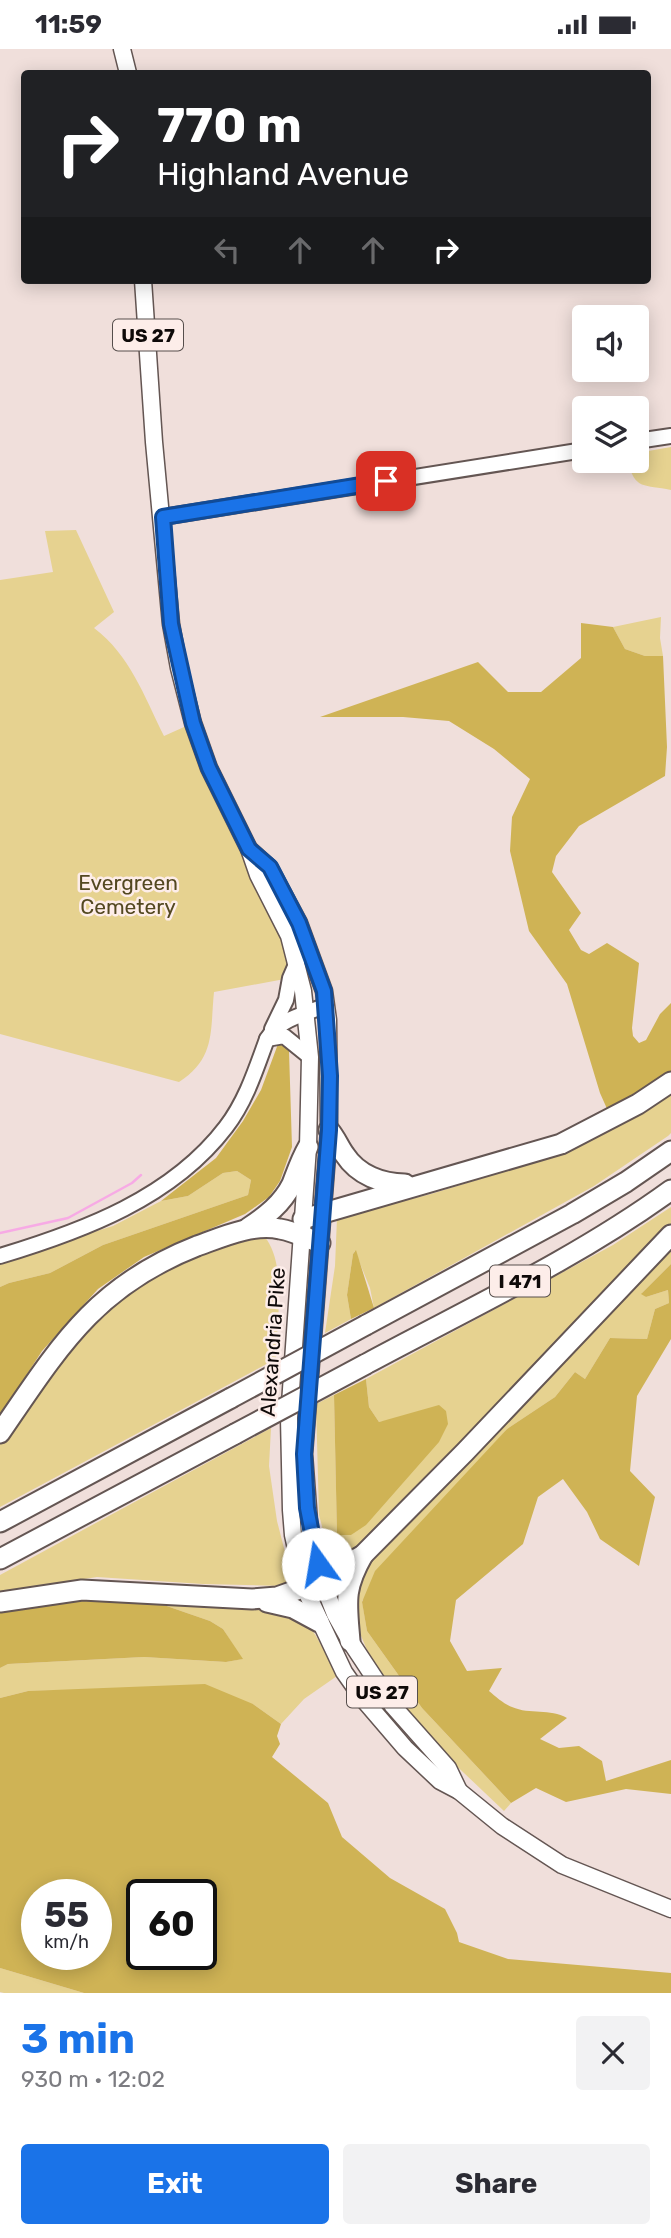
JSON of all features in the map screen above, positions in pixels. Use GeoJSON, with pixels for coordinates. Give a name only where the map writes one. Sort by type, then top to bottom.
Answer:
{"type":"FeatureCollection","features":[{"type":"Feature","properties":{"kind":"highway"},"geometry":{"type":"LineString","coordinates":[[243,1231],[312,1228],[421,1184],[561,1144],[626,1111],[671,1082]]}},
{"type":"Feature","properties":{"kind":"highway"},"geometry":{"type":"LineString","coordinates":[[329,1130],[345,1156],[358,1169],[375,1179],[394,1184],[421,1184]]}},
{"type":"Feature","properties":{"kind":"highway"},"geometry":{"type":"LineString","coordinates":[[0,1433],[73,1331],[107,1297],[152,1266],[174,1255],[243,1231],[267,1216],[280,1203],[290,1187],[307,1147]]}},
{"type":"Feature","properties":{"kind":"highway","name":"I 471"},"geometry":{"type":"LineString","coordinates":[[0,1522],[572,1214],[671,1151]]}},
{"type":"Feature","properties":{"kind":"highway","name":"I 471"},"geometry":{"type":"LineString","coordinates":[[0,1559],[577,1250],[671,1191]]}},
{"type":"Feature","properties":{"kind":"highway"},"geometry":{"type":"LineString","coordinates":[[0,1602],[82,1590],[252,1599],[277,1597],[311,1574],[349,1565],[363,1555],[492,1423],[671,1235]]}},
{"type":"Feature","properties":{"kind":"highway"},"geometry":{"type":"LineString","coordinates":[[350,1641],[347,1593],[363,1555]]}},
{"type":"Feature","properties":{"kind":"highway"},"geometry":{"type":"LineString","coordinates":[[252,1599],[293,1608],[319,1622]]}},
{"type":"Feature","properties":{"kind":"main road"},"geometry":{"type":"LineString","coordinates":[[122,49],[127,70]]}},
{"type":"Feature","properties":{"kind":"main road","name":"Alexandria Pike"},"geometry":{"type":"LineString","coordinates":[[143,284],[154,442],[171,624],[193,723],[209,768],[289,936],[297,962],[306,1014],[310,1057],[307,1147],[312,1228],[304,1454],[311,1574],[319,1622],[344,1672],[382,1722],[440,1781],[459,1791],[502,1826],[562,1865],[671,1909]]}},
{"type":"Feature","properties":{"kind":"main road"},"geometry":{"type":"LineString","coordinates":[[649,439],[671,436]]}},
{"type":"Feature","properties":{"kind":"main road"},"geometry":{"type":"LineString","coordinates":[[163,517],[572,452]]}},
{"type":"Feature","properties":{"kind":"main road","name":"Alexandria Pike"},"geometry":{"type":"LineString","coordinates":[[249,849],[270,867],[299,923],[324,991],[327,1013],[329,1130],[312,1228]]}},
{"type":"Feature","properties":{"kind":"main road"},"geometry":{"type":"LineString","coordinates":[[0,1256],[93,1224],[129,1206],[183,1170],[205,1151],[233,1116],[251,1081],[285,1000],[297,962]]}},
{"type":"Feature","properties":{"kind":"main road"},"geometry":{"type":"LineString","coordinates":[[267,1039],[283,1022],[306,1014],[327,1013]]}},
{"type":"Feature","properties":{"kind":"main road"},"geometry":{"type":"LineString","coordinates":[[267,1039],[284,1036],[310,1057]]}},
{"type":"Feature","properties":{"kind":"main road","name":"Alexandria Pike"},"geometry":{"type":"LineString","coordinates":[[311,1574],[350,1641],[393,1706],[448,1768],[459,1791]]}},
{"type":"Feature","properties":{"kind":"green space"},"geometry":{"type":"Polygon","coordinates":[[[671,447],[671,490],[642,484],[634,477],[632,473],[649,473],[649,451],[671,447]]]}},
{"type":"Feature","properties":{"kind":"green space","name":"Evergreen Cemetery"},"geometry":{"type":"Polygon","coordinates":[[[76,530],[114,612],[94,628],[127,663],[164,736],[193,723],[289,936],[290,978],[214,992],[209,1043],[200,1063],[179,1082],[0,1034],[0,580],[53,572],[45,531],[76,530]]]}},
{"type":"Feature","properties":{"kind":"green space"},"geometry":{"type":"Polygon","coordinates":[[[661,617],[663,656],[645,656],[625,649],[613,627],[661,617]]]}},
{"type":"Feature","properties":{"kind":"green space"},"geometry":{"type":"Polygon","coordinates":[[[671,1090],[671,1133],[668,1136],[594,1186],[374,1308],[370,1288],[355,1251],[347,1295],[351,1319],[325,1333],[335,1266],[337,1218],[431,1194],[571,1151],[631,1118],[671,1090]]]}},
{"type":"Feature","properties":{"kind":"green space"},"geometry":{"type":"Polygon","coordinates":[[[237,1171],[251,1180],[248,1195],[103,1245],[50,1273],[0,1287],[0,1261],[113,1226],[161,1201],[188,1196],[223,1173],[237,1171]]]}},
{"type":"Feature","properties":{"kind":"green space"},"geometry":{"type":"Polygon","coordinates":[[[671,1207],[671,1230],[351,1555],[338,1559],[329,1552],[319,1515],[316,1404],[334,1395],[337,1535],[351,1535],[405,1417],[379,1422],[369,1407],[366,1379],[613,1245],[671,1207]]]}},
{"type":"Feature","properties":{"kind":"green space"},"geometry":{"type":"Polygon","coordinates":[[[264,1236],[276,1262],[278,1278],[276,1359],[0,1507],[0,1444],[75,1338],[109,1303],[163,1268],[236,1242],[264,1236]]]}},
{"type":"Feature","properties":{"kind":"green space"},"geometry":{"type":"Polygon","coordinates":[[[671,1248],[671,1264],[642,1293],[646,1297],[668,1290],[669,1303],[655,1309],[647,1339],[610,1338],[585,1379],[575,1372],[555,1397],[507,1429],[362,1601],[367,1631],[422,1708],[511,1803],[504,1811],[444,1754],[403,1707],[370,1657],[353,1617],[356,1580],[369,1563],[671,1248]]]}},
{"type":"Feature","properties":{"kind":"green space"},"geometry":{"type":"Polygon","coordinates":[[[271,1428],[269,1466],[277,1521],[291,1575],[290,1583],[283,1586],[203,1584],[97,1577],[0,1592],[0,1575],[271,1428]]]}},
{"type":"Feature","properties":{"kind":"green space"},"geometry":{"type":"Polygon","coordinates":[[[158,1603],[257,1608],[293,1615],[303,1620],[313,1632],[337,1676],[304,1699],[281,1724],[253,1704],[84,1690],[28,1691],[0,1698],[0,1668],[8,1664],[144,1657],[226,1662],[242,1659],[223,1629],[210,1621],[158,1603]]]}},
{"type":"Feature","properties":{"kind":"green space"},"geometry":{"type":"Polygon","coordinates":[[[0,1968],[84,1993],[0,1992],[0,1968]]]}},
{"type":"Feature","properties":{"kind":"shaded area"},"geometry":{"type":"Polygon","coordinates":[[[581,623],[613,627],[625,649],[645,656],[663,656],[667,747],[665,776],[579,826],[556,856],[552,872],[581,913],[569,930],[581,950],[589,954],[607,943],[639,963],[632,1028],[633,1036],[639,1043],[646,1040],[660,1014],[671,1003],[671,1073],[608,1111],[567,984],[529,931],[510,851],[512,817],[530,779],[494,749],[449,721],[403,717],[320,717],[478,662],[508,692],[541,692],[581,658],[581,623]]]}},
{"type":"Feature","properties":{"kind":"shaded area"},"geometry":{"type":"Polygon","coordinates":[[[278,1044],[283,1044],[289,1051],[292,1147],[280,1181],[269,1197],[245,1214],[144,1257],[98,1289],[42,1351],[0,1416],[0,1287],[50,1273],[103,1245],[248,1195],[251,1180],[237,1171],[223,1173],[188,1196],[161,1201],[216,1158],[261,1090],[278,1044]]]}},
{"type":"Feature","properties":{"kind":"shaded area"},"geometry":{"type":"Polygon","coordinates":[[[356,1250],[374,1308],[351,1319],[347,1295],[353,1254],[356,1250]]]}},
{"type":"Feature","properties":{"kind":"shaded area"},"geometry":{"type":"Polygon","coordinates":[[[671,1264],[671,1339],[637,1396],[630,1471],[655,1497],[639,1566],[600,1539],[587,1512],[563,1479],[538,1497],[523,1544],[456,1600],[450,1641],[467,1671],[502,1668],[489,1691],[509,1706],[526,1711],[554,1713],[567,1718],[540,1739],[559,1748],[579,1746],[602,1761],[606,1781],[671,1760],[671,1794],[626,1789],[566,1802],[536,1788],[511,1803],[422,1708],[367,1631],[362,1602],[375,1571],[507,1429],[555,1397],[575,1372],[585,1379],[610,1338],[647,1339],[655,1309],[669,1303],[668,1290],[646,1297],[641,1294],[671,1264]]]}},
{"type":"Feature","properties":{"kind":"shaded area"},"geometry":{"type":"Polygon","coordinates":[[[366,1379],[369,1407],[379,1422],[439,1405],[446,1411],[448,1424],[439,1442],[366,1525],[351,1535],[337,1535],[334,1395],[366,1379]]]}},
{"type":"Feature","properties":{"kind":"shaded area"},"geometry":{"type":"Polygon","coordinates":[[[86,1600],[158,1603],[210,1621],[223,1629],[243,1659],[226,1662],[144,1657],[8,1664],[0,1668],[0,1613],[17,1608],[86,1600]]]}},
{"type":"Feature","properties":{"kind":"shaded area"},"geometry":{"type":"Polygon","coordinates":[[[205,1684],[253,1704],[281,1724],[277,1736],[280,1744],[272,1757],[328,1803],[342,1837],[390,1878],[445,1909],[459,1942],[508,1959],[671,1973],[671,1993],[84,1993],[0,1968],[0,1698],[28,1691],[205,1684]]]}},
{"type":"Feature","properties":{"kind":"waterway"},"geometry":{"type":"LineString","coordinates":[[0,1233],[68,1218],[132,1183],[141,1175]]}},
{"type":"Feature","properties":{"kind":"route"},"geometry":{"type":"LineString","coordinates":[[318,1564],[310,1535],[304,1454],[329,1130],[328,1020],[324,991],[299,923],[270,867],[249,849],[209,768],[193,723],[171,624],[163,517],[386,481]]}}]}
